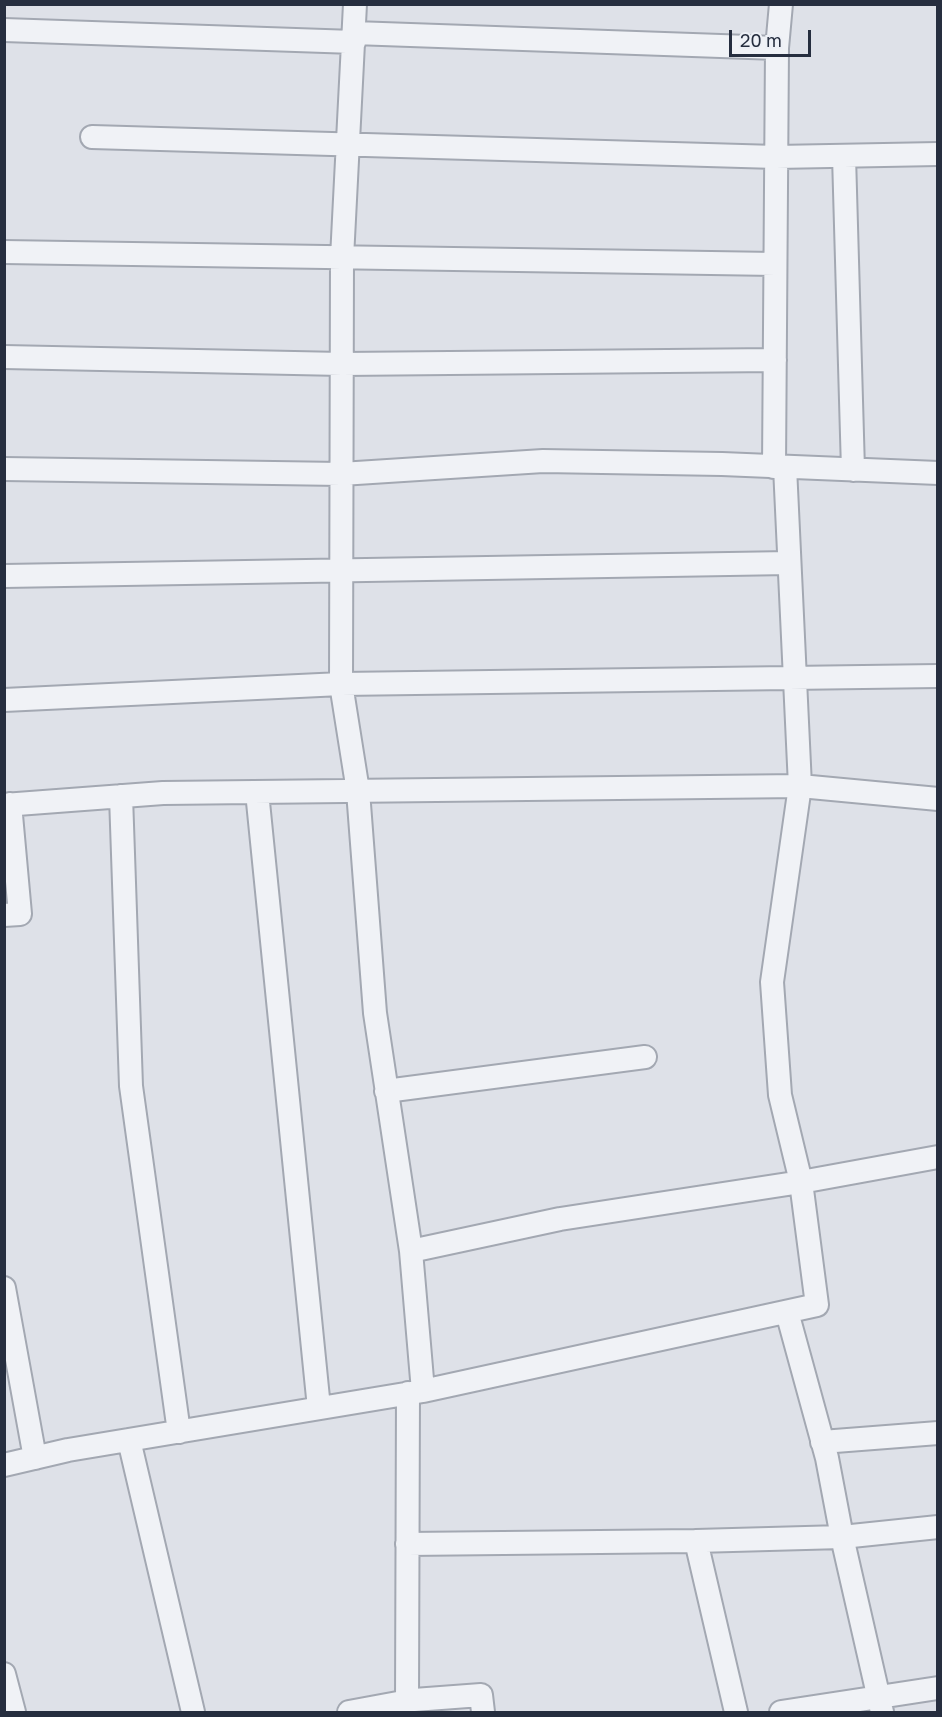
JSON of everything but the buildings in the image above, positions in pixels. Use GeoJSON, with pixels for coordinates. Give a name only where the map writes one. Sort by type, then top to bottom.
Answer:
{"type":"FeatureCollection","features":[{"type":"Feature","properties":{"kind":"street"},"geometry":{"type":"LineString","coordinates":[[355,4],[342,258],[341,684],[358,791],[375,1012],[411,1251],[415,1392],[407,1544],[407,1702]]}},
{"type":"Feature","properties":{"kind":"street"},"geometry":{"type":"LineString","coordinates":[[4,1465],[129,1440],[415,1392],[817,1305],[801,1182],[780,1095],[772,982],[800,786],[789,563],[779,467],[775,360],[777,48],[781,4]]}},
{"type":"Feature","properties":{"kind":"street"},"geometry":{"type":"LineString","coordinates":[[4,30],[777,48]]}},
{"type":"Feature","properties":{"kind":"street"},"geometry":{"type":"LineString","coordinates":[[92,138],[776,157],[938,154]]}},
{"type":"Feature","properties":{"kind":"street"},"geometry":{"type":"LineString","coordinates":[[844,156],[853,470]]}},
{"type":"Feature","properties":{"kind":"street"},"geometry":{"type":"LineString","coordinates":[[4,252],[775,264]]}},
{"type":"Feature","properties":{"kind":"street"},"geometry":{"type":"LineString","coordinates":[[4,357],[342,364],[775,360]]}},
{"type":"Feature","properties":{"kind":"street"},"geometry":{"type":"LineString","coordinates":[[4,469],[341,474],[543,461],[938,473]]}},
{"type":"Feature","properties":{"kind":"street"},"geometry":{"type":"LineString","coordinates":[[4,576],[789,563]]}},
{"type":"Feature","properties":{"kind":"street"},"geometry":{"type":"LineString","coordinates":[[4,700],[341,684],[938,676]]}},
{"type":"Feature","properties":{"kind":"street"},"geometry":{"type":"LineString","coordinates":[[4,915],[20,914],[7,804],[121,796],[257,792],[800,786],[938,799]]}},
{"type":"Feature","properties":{"kind":"street"},"geometry":{"type":"LineString","coordinates":[[257,792],[319,1408]]}},
{"type":"Feature","properties":{"kind":"street"},"geometry":{"type":"LineString","coordinates":[[121,796],[131,1086],[179,1432]]}},
{"type":"Feature","properties":{"kind":"street"},"geometry":{"type":"LineString","coordinates":[[386,1091],[645,1057]]}},
{"type":"Feature","properties":{"kind":"street"},"geometry":{"type":"LineString","coordinates":[[411,1251],[560,1219],[801,1182],[938,1157]]}},
{"type":"Feature","properties":{"kind":"street"},"geometry":{"type":"LineString","coordinates":[[4,1288],[35,1458]]}},
{"type":"Feature","properties":{"kind":"street"},"geometry":{"type":"LineString","coordinates":[[787,1312],[822,1442],[880,1705]]}},
{"type":"Feature","properties":{"kind":"street"},"geometry":{"type":"LineString","coordinates":[[822,1442],[938,1433]]}},
{"type":"Feature","properties":{"kind":"street"},"geometry":{"type":"LineString","coordinates":[[129,1440],[193,1713]]}},
{"type":"Feature","properties":{"kind":"street"},"geometry":{"type":"LineString","coordinates":[[407,1544],[842,1537],[938,1527]]}},
{"type":"Feature","properties":{"kind":"street"},"geometry":{"type":"LineString","coordinates":[[696,1541],[736,1713]]}},
{"type":"Feature","properties":{"kind":"street"},"geometry":{"type":"LineString","coordinates":[[4,1674],[14,1713]]}},
{"type":"Feature","properties":{"kind":"street"},"geometry":{"type":"LineString","coordinates":[[781,1713],[880,1705],[938,1688]]}},
{"type":"Feature","properties":{"kind":"street"},"geometry":{"type":"LineString","coordinates":[[349,1713],[407,1702],[481,1695],[483,1713]]}}]}
